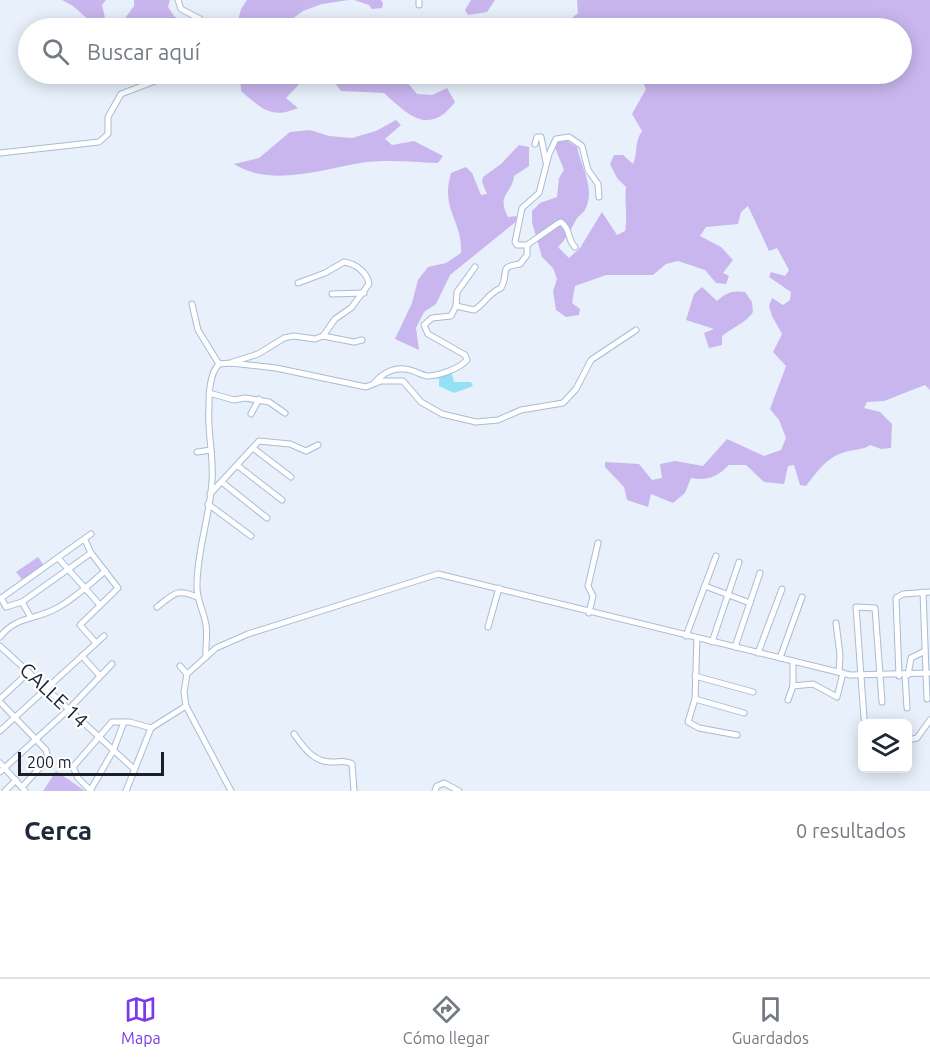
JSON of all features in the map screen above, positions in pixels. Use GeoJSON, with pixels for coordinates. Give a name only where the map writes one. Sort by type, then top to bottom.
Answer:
{"type":"FeatureCollection","features":[{"type":"Feature","properties":{"kind":"street"},"geometry":{"type":"LineString","coordinates":[[178,0],[181,9],[198,18]]}},
{"type":"Feature","properties":{"kind":"street"},"geometry":{"type":"LineString","coordinates":[[0,153],[99,142],[108,134],[108,117],[121,94],[146,84]]}},
{"type":"Feature","properties":{"kind":"street"},"geometry":{"type":"LineString","coordinates":[[575,247],[571,242],[567,227],[561,222],[527,245],[517,245],[515,242],[520,211],[539,193],[546,164],[556,139],[563,136],[574,139],[582,146],[588,171],[598,184],[599,196]]}},
{"type":"Feature","properties":{"kind":"street"},"geometry":{"type":"LineString","coordinates":[[535,144],[537,137],[541,138],[546,164]]}},
{"type":"Feature","properties":{"kind":"street"},"geometry":{"type":"LineString","coordinates":[[456,306],[474,310],[479,307],[488,294],[501,288],[505,269],[510,264],[520,264],[524,259],[527,245]]}},
{"type":"Feature","properties":{"kind":"street"},"geometry":{"type":"LineString","coordinates":[[231,363],[258,354],[284,338],[294,336],[315,339],[322,336],[335,319],[351,308],[364,293],[368,288],[369,279],[355,265],[344,262],[325,273],[298,283]]}},
{"type":"Feature","properties":{"kind":"street"},"geometry":{"type":"LineString","coordinates":[[373,385],[392,370],[412,370],[426,376],[463,364],[467,360],[465,355],[428,333],[424,325],[432,318],[451,316],[456,306],[457,292],[475,267]]}},
{"type":"Feature","properties":{"kind":"street"},"geometry":{"type":"LineString","coordinates":[[332,294],[364,293]]}},
{"type":"Feature","properties":{"kind":"street"},"geometry":{"type":"LineString","coordinates":[[192,304],[198,330],[219,364]]}},
{"type":"Feature","properties":{"kind":"street"},"geometry":{"type":"LineString","coordinates":[[206,657],[207,628],[197,597],[201,539],[213,466],[208,422],[209,393],[214,368],[219,364],[231,363],[294,371],[358,386],[392,380],[403,381],[430,409],[460,418],[488,422],[521,410],[563,403],[571,398],[591,360],[636,330]]}},
{"type":"Feature","properties":{"kind":"street"},"geometry":{"type":"LineString","coordinates":[[322,336],[354,342],[362,340]]}},
{"type":"Feature","properties":{"kind":"street"},"geometry":{"type":"LineString","coordinates":[[209,393],[234,400],[259,399],[269,402],[285,413]]}},
{"type":"Feature","properties":{"kind":"street"},"geometry":{"type":"LineString","coordinates":[[251,414],[259,399]]}},
{"type":"Feature","properties":{"kind":"street"},"geometry":{"type":"LineString","coordinates":[[210,494],[223,483],[259,441],[290,444],[306,451],[318,445]]}},
{"type":"Feature","properties":{"kind":"street"},"geometry":{"type":"LineString","coordinates":[[253,448],[291,477]]}},
{"type":"Feature","properties":{"kind":"street"},"geometry":{"type":"LineString","coordinates":[[197,452],[211,450]]}},
{"type":"Feature","properties":{"kind":"street"},"geometry":{"type":"LineString","coordinates":[[238,466],[282,500]]}},
{"type":"Feature","properties":{"kind":"street"},"geometry":{"type":"LineString","coordinates":[[223,483],[267,518]]}},
{"type":"Feature","properties":{"kind":"street"},"geometry":{"type":"LineString","coordinates":[[208,504],[251,536]]}},
{"type":"Feature","properties":{"kind":"street"},"geometry":{"type":"LineString","coordinates":[[91,534],[0,599],[6,607],[22,602],[91,553]]}},
{"type":"Feature","properties":{"kind":"street"},"geometry":{"type":"LineString","coordinates":[[85,540],[91,553],[118,588],[80,625],[96,643]]}},
{"type":"Feature","properties":{"kind":"street"},"geometry":{"type":"LineString","coordinates":[[589,613],[593,596],[588,586],[598,543]]}},
{"type":"Feature","properties":{"kind":"street"},"geometry":{"type":"LineString","coordinates":[[686,636],[716,556]]}},
{"type":"Feature","properties":{"kind":"street"},"geometry":{"type":"LineString","coordinates":[[58,559],[100,605]]}},
{"type":"Feature","properties":{"kind":"street"},"geometry":{"type":"LineString","coordinates":[[712,642],[739,562]]}},
{"type":"Feature","properties":{"kind":"street"},"geometry":{"type":"LineString","coordinates":[[0,637],[7,627],[30,616],[56,609],[105,571]]}},
{"type":"Feature","properties":{"kind":"street"},"geometry":{"type":"LineString","coordinates":[[735,647],[760,573]]}},
{"type":"Feature","properties":{"kind":"street"},"geometry":{"type":"LineString","coordinates":[[231,791],[186,706],[184,692],[188,674],[216,648],[248,634],[438,574],[589,613],[860,677],[928,673]]}},
{"type":"Feature","properties":{"kind":"street"},"geometry":{"type":"LineString","coordinates":[[705,586],[750,603]]}},
{"type":"Feature","properties":{"kind":"street"},"geometry":{"type":"LineString","coordinates":[[488,627],[499,588]]}},
{"type":"Feature","properties":{"kind":"street"},"geometry":{"type":"LineString","coordinates":[[758,653],[782,589]]}},
{"type":"Feature","properties":{"kind":"street"},"geometry":{"type":"LineString","coordinates":[[157,607],[177,592],[182,591],[197,597]]}},
{"type":"Feature","properties":{"kind":"street"},"geometry":{"type":"LineString","coordinates":[[923,592],[927,631],[925,651],[928,673],[927,699]]}},
{"type":"Feature","properties":{"kind":"street"},"geometry":{"type":"LineString","coordinates":[[908,708],[896,598],[903,594],[930,592]]}},
{"type":"Feature","properties":{"kind":"street"},"geometry":{"type":"LineString","coordinates":[[780,658],[802,597]]}},
{"type":"Feature","properties":{"kind":"street"},"geometry":{"type":"LineString","coordinates":[[22,602],[30,616]]}},
{"type":"Feature","properties":{"kind":"street"},"geometry":{"type":"LineString","coordinates":[[864,718],[856,607],[875,608],[882,702]]}},
{"type":"Feature","properties":{"kind":"street"},"geometry":{"type":"LineString","coordinates":[[793,686],[813,684],[837,697],[841,673],[836,623]]}},
{"type":"Feature","properties":{"kind":"street"},"geometry":{"type":"LineString","coordinates":[[0,731],[104,636]]}},
{"type":"Feature","properties":{"kind":"street"},"geometry":{"type":"LineString","coordinates":[[697,638],[695,699],[687,719],[690,724],[737,735]]}},
{"type":"Feature","properties":{"kind":"street","name":"CALLE 14"},"geometry":{"type":"LineString","coordinates":[[0,646],[134,769]]}},
{"type":"Feature","properties":{"kind":"street"},"geometry":{"type":"LineString","coordinates":[[904,675],[911,658],[925,651]]}},
{"type":"Feature","properties":{"kind":"street"},"geometry":{"type":"LineString","coordinates":[[82,656],[100,676]]}},
{"type":"Feature","properties":{"kind":"street"},"geometry":{"type":"LineString","coordinates":[[788,700],[793,686],[793,661]]}},
{"type":"Feature","properties":{"kind":"street"},"geometry":{"type":"LineString","coordinates":[[2,770],[68,710],[111,664]]}},
{"type":"Feature","properties":{"kind":"street"},"geometry":{"type":"LineString","coordinates":[[180,666],[188,674]]}},
{"type":"Feature","properties":{"kind":"street"},"geometry":{"type":"LineString","coordinates":[[0,763],[2,770],[24,789],[48,759],[46,750],[0,700],[29,672]]}},
{"type":"Feature","properties":{"kind":"street"},"geometry":{"type":"LineString","coordinates":[[695,676],[753,692]]}},
{"type":"Feature","properties":{"kind":"street"},"geometry":{"type":"LineString","coordinates":[[695,699],[744,713]]}},
{"type":"Feature","properties":{"kind":"street"},"geometry":{"type":"LineString","coordinates":[[126,791],[151,728],[186,706]]}},
{"type":"Feature","properties":{"kind":"street"},"geometry":{"type":"LineString","coordinates":[[912,739],[916,738],[930,720]]}},
{"type":"Feature","properties":{"kind":"street"},"geometry":{"type":"LineString","coordinates":[[124,722],[113,751],[91,791],[78,778],[73,767],[112,722],[124,722],[140,723],[151,728]]}},
{"type":"Feature","properties":{"kind":"street"},"geometry":{"type":"LineString","coordinates":[[294,734],[306,750],[317,758],[328,762],[346,761],[352,764],[354,791]]}},
{"type":"Feature","properties":{"kind":"street"},"geometry":{"type":"LineString","coordinates":[[5,791],[16,780]]}},
{"type":"Feature","properties":{"kind":"street"},"geometry":{"type":"LineString","coordinates":[[435,791],[437,786],[444,783],[459,791]]}},
{"type":"Feature","properties":{"kind":"shaded area"},"geometry":{"type":"Polygon","coordinates":[[[62,0],[106,0],[102,5],[105,18],[87,18],[62,0]]]}},
{"type":"Feature","properties":{"kind":"shaded area"},"geometry":{"type":"Polygon","coordinates":[[[134,0],[170,0],[168,7],[177,18],[125,18],[134,6],[134,0]]]}},
{"type":"Feature","properties":{"kind":"shaded area"},"geometry":{"type":"Polygon","coordinates":[[[247,0],[349,0],[322,4],[303,11],[294,18],[239,18],[247,0]]]}},
{"type":"Feature","properties":{"kind":"shaded area"},"geometry":{"type":"Polygon","coordinates":[[[354,0],[381,0],[383,3],[382,8],[372,9],[369,5],[354,0]]]}},
{"type":"Feature","properties":{"kind":"shaded area"},"geometry":{"type":"Polygon","coordinates":[[[471,0],[495,0],[487,12],[468,15],[465,10],[471,0]]]}},
{"type":"Feature","properties":{"kind":"shaded area"},"geometry":{"type":"Polygon","coordinates":[[[577,0],[930,0],[930,390],[925,385],[884,401],[867,402],[864,408],[880,412],[892,424],[891,448],[881,449],[870,445],[836,455],[822,466],[806,486],[800,485],[794,465],[788,466],[784,484],[764,482],[746,465],[729,465],[712,477],[691,478],[685,493],[673,503],[651,494],[648,507],[627,500],[624,487],[605,467],[605,462],[639,464],[652,480],[662,478],[660,464],[675,461],[703,466],[727,439],[764,456],[781,450],[786,438],[779,420],[770,409],[786,366],[773,352],[782,334],[769,306],[772,298],[783,305],[790,300],[791,292],[769,277],[771,272],[785,276],[789,270],[777,248],[769,251],[748,206],[741,212],[738,224],[706,227],[700,236],[721,247],[733,260],[723,273],[729,276],[726,284],[716,283],[705,270],[678,261],[666,264],[653,275],[606,275],[575,286],[572,303],[580,309],[579,315],[566,317],[556,310],[553,291],[557,279],[553,268],[542,257],[532,222],[532,211],[540,203],[557,197],[559,178],[564,170],[554,145],[563,138],[577,147],[587,178],[589,194],[585,210],[558,247],[569,258],[580,248],[602,212],[617,235],[625,231],[626,187],[617,178],[610,164],[614,155],[623,155],[633,164],[642,131],[632,114],[646,89],[644,84],[912,84],[912,18],[572,18],[578,13],[577,0]]]}},
{"type":"Feature","properties":{"kind":"shaded area"},"geometry":{"type":"Polygon","coordinates":[[[241,84],[299,84],[286,98],[298,108],[280,113],[266,110],[241,91],[241,84]]]}},
{"type":"Feature","properties":{"kind":"shaded area"},"geometry":{"type":"Polygon","coordinates":[[[336,84],[409,84],[417,94],[432,95],[447,88],[455,102],[445,113],[427,120],[410,114],[384,93],[341,91],[336,84]]]}},
{"type":"Feature","properties":{"kind":"shaded area"},"geometry":{"type":"Polygon","coordinates":[[[396,120],[401,125],[385,139],[392,145],[414,141],[443,156],[438,163],[370,162],[279,176],[248,171],[234,164],[259,158],[290,132],[310,130],[329,136],[352,138],[376,131],[396,120]]]}},
{"type":"Feature","properties":{"kind":"shaded area"},"geometry":{"type":"Polygon","coordinates":[[[519,145],[529,147],[529,166],[514,176],[504,199],[508,217],[517,216],[518,220],[450,275],[436,304],[424,312],[416,328],[419,350],[395,339],[412,303],[418,280],[428,267],[446,263],[461,253],[459,232],[448,196],[451,173],[466,167],[472,173],[481,195],[487,194],[482,182],[483,177],[501,164],[519,145]]]}},
{"type":"Feature","properties":{"kind":"shaded area"},"geometry":{"type":"Polygon","coordinates":[[[702,287],[717,301],[730,293],[741,291],[745,292],[752,302],[753,312],[750,316],[722,336],[722,345],[709,348],[704,333],[714,329],[686,320],[694,294],[702,287]]]}},
{"type":"Feature","properties":{"kind":"shaded area"},"geometry":{"type":"Polygon","coordinates":[[[38,557],[45,567],[23,581],[16,572],[38,557]]]}},
{"type":"Feature","properties":{"kind":"shaded area"},"geometry":{"type":"Polygon","coordinates":[[[56,771],[85,791],[43,791],[56,771]]]}},
{"type":"Feature","properties":{"kind":"water"},"geometry":{"type":"Polygon","coordinates":[[[451,371],[454,382],[471,382],[473,386],[454,393],[439,386],[439,377],[451,371]]]}}]}
